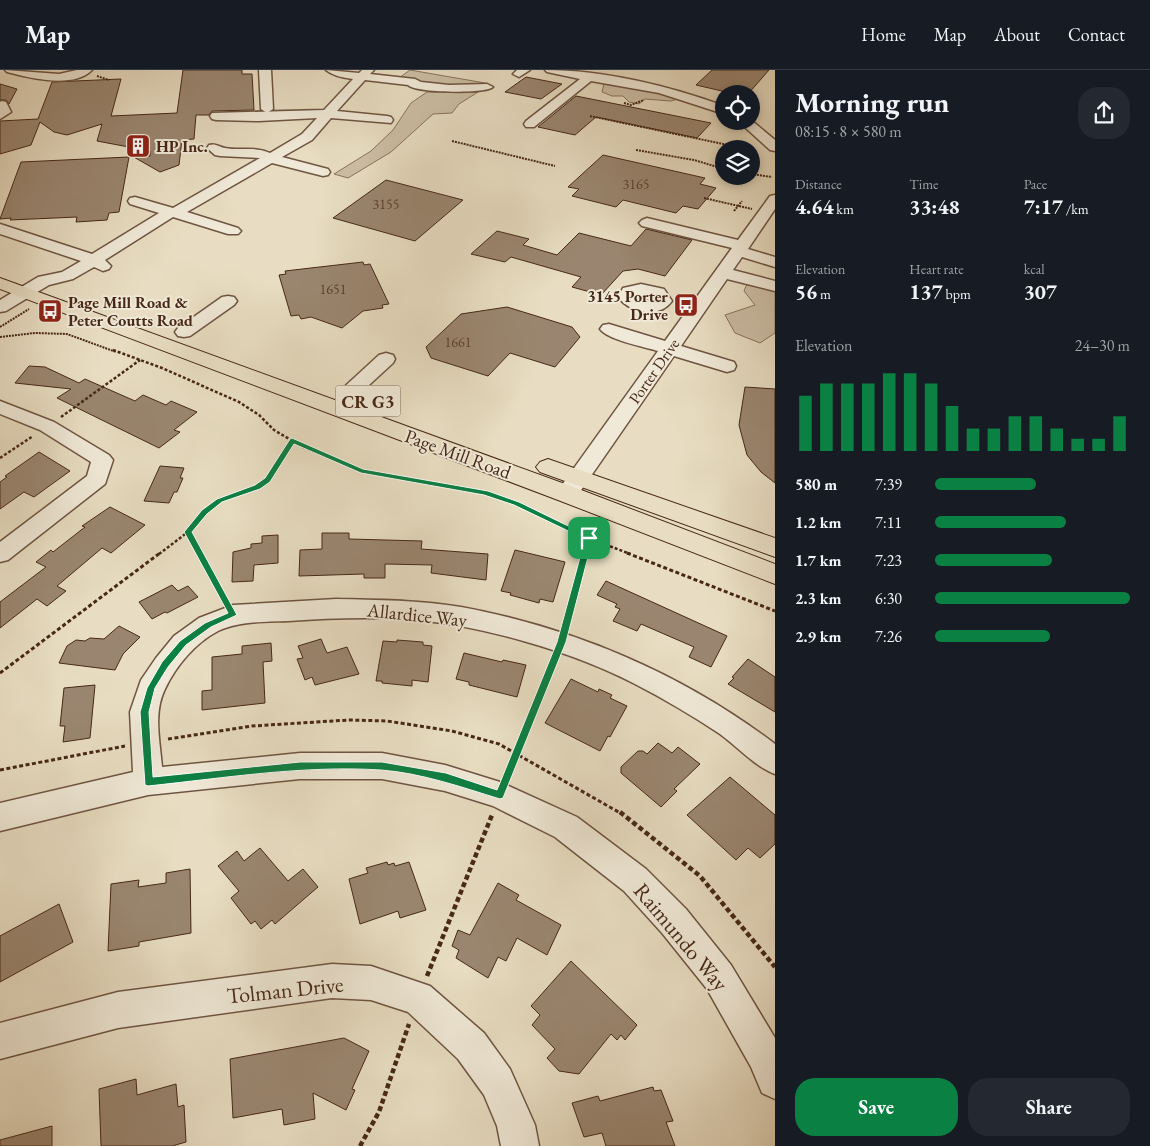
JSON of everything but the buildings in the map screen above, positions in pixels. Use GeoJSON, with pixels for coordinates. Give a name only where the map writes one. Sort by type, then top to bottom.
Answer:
{"type":"FeatureCollection","features":[{"type":"Feature","properties":{"kind":"main road","name":"Page Mill Road"},"geometry":{"type":"LineString","coordinates":[[12,276],[44,281],[349,393],[573,486],[775,574]]}},
{"type":"Feature","properties":{"kind":"main road","name":"Page Mill Road"},"geometry":{"type":"LineString","coordinates":[[12,276],[62,306],[573,486],[775,548]]}},
{"type":"Feature","properties":{"kind":"street"},"geometry":{"type":"LineString","coordinates":[[11,70],[32,79],[88,73]]}},
{"type":"Feature","properties":{"kind":"street"},"geometry":{"type":"LineString","coordinates":[[264,70],[267,108]]}},
{"type":"Feature","properties":{"kind":"street"},"geometry":{"type":"LineString","coordinates":[[332,70],[347,75],[365,73],[415,82],[414,85],[424,87],[488,82],[466,76]]}},
{"type":"Feature","properties":{"kind":"street"},"geometry":{"type":"LineString","coordinates":[[551,70],[650,86],[695,98],[715,106]]}},
{"type":"Feature","properties":{"kind":"street"},"geometry":{"type":"LineString","coordinates":[[44,281],[67,276],[85,258],[145,230],[150,230],[173,220],[239,175],[307,136],[365,73]]}},
{"type":"Feature","properties":{"kind":"street"},"geometry":{"type":"LineString","coordinates":[[530,124],[589,77]]}},
{"type":"Feature","properties":{"kind":"street"},"geometry":{"type":"LineString","coordinates":[[216,116],[259,117],[328,114],[387,120]]}},
{"type":"Feature","properties":{"kind":"street"},"geometry":{"type":"LineString","coordinates":[[758,130],[775,147]]}},
{"type":"Feature","properties":{"kind":"street"},"geometry":{"type":"LineString","coordinates":[[214,148],[220,152],[259,153],[270,158],[323,172]]}},
{"type":"Feature","properties":{"kind":"street"},"geometry":{"type":"LineString","coordinates":[[216,172],[239,175]]}},
{"type":"Feature","properties":{"kind":"street","name":"Porter Drive"},"geometry":{"type":"LineString","coordinates":[[573,486],[775,199]]}},
{"type":"Feature","properties":{"kind":"street"},"geometry":{"type":"LineString","coordinates":[[136,200],[173,220],[233,231]]}},
{"type":"Feature","properties":{"kind":"street"},"geometry":{"type":"LineString","coordinates":[[647,223],[743,244]]}},
{"type":"Feature","properties":{"kind":"street"},"geometry":{"type":"LineString","coordinates":[[706,224],[775,262]]}},
{"type":"Feature","properties":{"kind":"street"},"geometry":{"type":"LineString","coordinates":[[0,229],[112,269]]}},
{"type":"Feature","properties":{"kind":"street"},"geometry":{"type":"LineString","coordinates":[[724,272],[775,286]]}},
{"type":"Feature","properties":{"kind":"street"},"geometry":{"type":"LineString","coordinates":[[0,307],[12,276]]}},
{"type":"Feature","properties":{"kind":"street"},"geometry":{"type":"LineString","coordinates":[[184,332],[228,301]]}},
{"type":"Feature","properties":{"kind":"street"},"geometry":{"type":"LineString","coordinates":[[652,307],[654,314],[688,322]]}},
{"type":"Feature","properties":{"kind":"street"},"geometry":{"type":"LineString","coordinates":[[609,328],[618,334],[727,366]]}},
{"type":"Feature","properties":{"kind":"street"},"geometry":{"type":"LineString","coordinates":[[349,393],[386,359]]}},
{"type":"Feature","properties":{"kind":"street"},"geometry":{"type":"LineString","coordinates":[[0,407],[47,426],[102,460],[97,479],[0,554]]}},
{"type":"Feature","properties":{"kind":"street","name":"Allardice Way"},"geometry":{"type":"LineString","coordinates":[[148,782],[144,712],[151,688],[165,665],[189,638],[208,625],[233,615],[336,608],[407,610],[461,617],[561,642],[644,676],[730,726],[775,761]]}},
{"type":"Feature","properties":{"kind":"street","name":"Raimundo Way"},"geometry":{"type":"LineString","coordinates":[[0,817],[148,782],[300,766],[382,766],[446,778],[500,795],[566,827],[636,880],[674,921],[719,977],[764,1054],[775,1080]]}},
{"type":"Feature","properties":{"kind":"street","name":"Tolman Drive"},"geometry":{"type":"LineString","coordinates":[[0,1041],[118,1010],[332,981],[371,983],[418,998],[471,1046],[497,1082],[516,1125],[520,1146]]}},
{"type":"Feature","properties":{"kind":"path"},"geometry":{"type":"LineString","coordinates":[[88,73],[109,80]]}},
{"type":"Feature","properties":{"kind":"path"},"geometry":{"type":"LineString","coordinates":[[590,116],[715,142]]}},
{"type":"Feature","properties":{"kind":"path"},"geometry":{"type":"LineString","coordinates":[[452,141],[555,166]]}},
{"type":"Feature","properties":{"kind":"path"},"geometry":{"type":"LineString","coordinates":[[636,150],[694,160],[715,166]]}},
{"type":"Feature","properties":{"kind":"path"},"geometry":{"type":"LineString","coordinates":[[760,175],[772,177]]}},
{"type":"Feature","properties":{"kind":"path"},"geometry":{"type":"LineString","coordinates":[[704,198],[755,210]]}},
{"type":"Feature","properties":{"kind":"path"},"geometry":{"type":"LineString","coordinates":[[734,211],[742,201]]}},
{"type":"Feature","properties":{"kind":"path"},"geometry":{"type":"LineString","coordinates":[[0,327],[30,309],[62,306]]}},
{"type":"Feature","properties":{"kind":"path"},"geometry":{"type":"LineString","coordinates":[[0,336],[35,333],[67,334],[140,360],[239,402],[259,415],[274,430],[361,471],[485,492],[517,504],[589,538],[775,611]]}},
{"type":"Feature","properties":{"kind":"path"},"geometry":{"type":"LineString","coordinates":[[0,458],[140,360]]}},
{"type":"Feature","properties":{"kind":"path"},"geometry":{"type":"LineString","coordinates":[[0,673],[188,532],[205,512],[219,500],[257,487],[268,480],[292,440]]}},
{"type":"Feature","properties":{"kind":"path"},"geometry":{"type":"LineString","coordinates":[[188,532],[233,615]]}},
{"type":"Feature","properties":{"kind":"path"},"geometry":{"type":"LineString","coordinates":[[360,1146],[379,1112],[418,998],[561,642],[589,538]]}},
{"type":"Feature","properties":{"kind":"path"},"geometry":{"type":"LineString","coordinates":[[0,770],[146,742],[252,726],[349,720],[388,721],[452,731],[499,744],[626,816],[700,876],[775,967]]}},
{"type":"Feature","properties":{"kind":"shaded area"},"geometry":{"type":"Polygon","coordinates":[[[410,70],[485,83],[486,85],[433,86],[399,78],[410,70]]]}},
{"type":"Feature","properties":{"kind":"shaded area"},"geometry":{"type":"Polygon","coordinates":[[[604,84],[657,92],[678,99],[671,101],[645,99],[639,104],[629,102],[623,96],[612,96],[602,92],[604,84]]]}},
{"type":"Feature","properties":{"kind":"shaded area"},"geometry":{"type":"Polygon","coordinates":[[[427,92],[478,92],[459,104],[452,113],[433,114],[391,152],[348,178],[334,174],[371,151],[393,130],[411,103],[427,92]]]}},
{"type":"Feature","properties":{"kind":"shaded area"},"geometry":{"type":"Polygon","coordinates":[[[747,284],[775,291],[775,333],[760,343],[735,333],[725,315],[755,305],[744,291],[747,284]]]}},
{"type":"Feature","properties":{"kind":"place","name":"HP Inc."},"geometry":{"type":"Point","coordinates":[138,146]}},
{"type":"Feature","properties":{"kind":"place","name":"3145 Porter Drive"},"geometry":{"type":"Point","coordinates":[686,305]}},
{"type":"Feature","properties":{"kind":"place","name":"Page Mill Road & Peter Coutts Road"},"geometry":{"type":"Point","coordinates":[50,311]}},
{"type":"Feature","properties":{"kind":"route"},"geometry":{"type":"LineString","coordinates":[[292,440],[303,447],[361,471],[485,492],[517,504],[589,538],[561,642],[500,795],[446,778],[382,766],[300,766],[148,782],[144,712],[151,688],[165,665],[183,643],[208,625],[233,615],[188,532],[205,512],[219,500],[257,487],[268,480],[292,440]]}}]}
